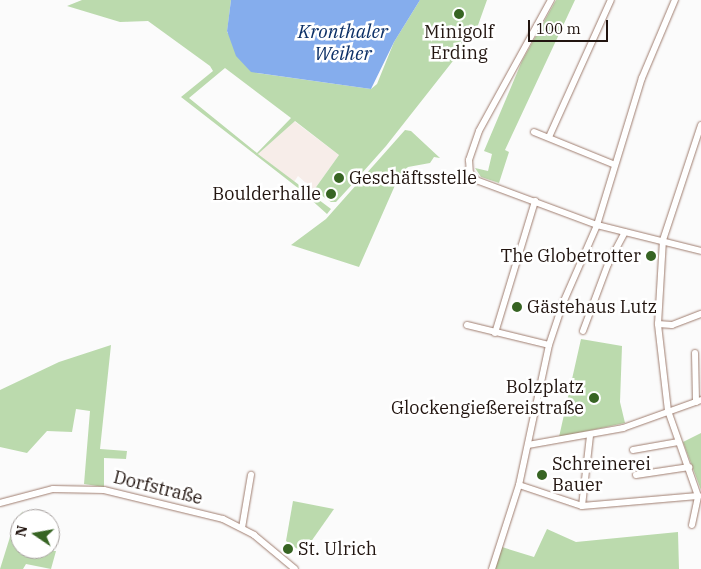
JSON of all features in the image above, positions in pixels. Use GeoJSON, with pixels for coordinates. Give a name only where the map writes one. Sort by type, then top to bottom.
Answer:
{"type":"FeatureCollection","features":[{"type":"Feature","properties":{"kind":"street"},"geometry":{"type":"LineString","coordinates":[[550,0],[479,132],[469,160],[470,173],[476,180],[597,225],[701,251]]}},
{"type":"Feature","properties":{"kind":"street"},"geometry":{"type":"LineString","coordinates":[[549,138],[611,0]]}},
{"type":"Feature","properties":{"kind":"street"},"geometry":{"type":"LineString","coordinates":[[492,569],[519,485],[549,345],[563,303],[597,225],[613,164],[642,78],[675,0]]}},
{"type":"Feature","properties":{"kind":"street"},"geometry":{"type":"LineString","coordinates":[[692,525],[698,496],[668,411],[658,324],[663,243],[701,125]]}},
{"type":"Feature","properties":{"kind":"street"},"geometry":{"type":"LineString","coordinates":[[534,132],[613,164]]}},
{"type":"Feature","properties":{"kind":"street"},"geometry":{"type":"LineString","coordinates":[[495,334],[535,201]]}},
{"type":"Feature","properties":{"kind":"street"},"geometry":{"type":"LineString","coordinates":[[583,331],[608,264],[625,232]]}},
{"type":"Feature","properties":{"kind":"street"},"geometry":{"type":"LineString","coordinates":[[658,324],[672,325],[701,314]]}},
{"type":"Feature","properties":{"kind":"street"},"geometry":{"type":"LineString","coordinates":[[467,325],[495,334],[549,345]]}},
{"type":"Feature","properties":{"kind":"street"},"geometry":{"type":"LineString","coordinates":[[528,445],[590,436],[698,400],[695,354]]}},
{"type":"Feature","properties":{"kind":"street"},"geometry":{"type":"LineString","coordinates":[[582,506],[590,436]]}},
{"type":"Feature","properties":{"kind":"street"},"geometry":{"type":"LineString","coordinates":[[633,450],[678,442]]}},
{"type":"Feature","properties":{"kind":"street"},"geometry":{"type":"LineString","coordinates":[[636,475],[689,467]]}},
{"type":"Feature","properties":{"kind":"street"},"geometry":{"type":"LineString","coordinates":[[242,528],[251,475]]}},
{"type":"Feature","properties":{"kind":"street"},"geometry":{"type":"LineString","coordinates":[[519,485],[582,506],[698,496]]}},
{"type":"Feature","properties":{"kind":"street","name":"Dorfstraße"},"geometry":{"type":"LineString","coordinates":[[0,503],[53,489],[104,490],[223,519],[242,528],[276,551],[295,569]]}},
{"type":"Feature","properties":{"kind":"shaded area"},"geometry":{"type":"Polygon","coordinates":[[[294,121],[339,155],[314,190],[298,176],[294,182],[258,154],[294,121]]]}},
{"type":"Feature","properties":{"kind":"green space"},"geometry":{"type":"Polygon","coordinates":[[[82,0],[231,0],[227,32],[257,73],[371,89],[377,84],[394,42],[420,0],[487,0],[477,28],[460,52],[386,146],[362,173],[359,171],[356,176],[358,178],[336,202],[331,202],[314,190],[339,155],[295,121],[258,154],[331,209],[327,214],[298,188],[181,97],[213,71],[210,66],[148,21],[120,22],[67,6],[82,0]],[[225,68],[189,98],[257,153],[291,118],[225,68]]]}},
{"type":"Feature","properties":{"kind":"green space"},"geometry":{"type":"Polygon","coordinates":[[[556,0],[575,0],[505,150],[509,152],[499,183],[481,177],[475,168],[488,171],[492,154],[484,151],[522,61],[556,0]]]}},
{"type":"Feature","properties":{"kind":"green space"},"geometry":{"type":"Polygon","coordinates":[[[405,130],[411,131],[440,158],[434,157],[430,163],[408,167],[400,174],[359,267],[291,245],[326,219],[405,130]]]}},
{"type":"Feature","properties":{"kind":"green space"},"geometry":{"type":"Polygon","coordinates":[[[581,339],[622,346],[620,402],[625,423],[559,437],[581,339]]]}},
{"type":"Feature","properties":{"kind":"green space"},"geometry":{"type":"Polygon","coordinates":[[[111,345],[100,449],[127,451],[126,459],[104,458],[104,487],[84,484],[90,411],[76,409],[72,432],[47,431],[27,453],[0,447],[0,390],[59,362],[111,345]]]}},
{"type":"Feature","properties":{"kind":"green space"},"geometry":{"type":"Polygon","coordinates":[[[701,433],[701,490],[683,442],[701,433]]]}},
{"type":"Feature","properties":{"kind":"green space"},"geometry":{"type":"Polygon","coordinates":[[[293,501],[334,509],[303,553],[286,541],[293,501]]]}},
{"type":"Feature","properties":{"kind":"green space"},"geometry":{"type":"Polygon","coordinates":[[[547,529],[576,542],[678,532],[679,569],[494,569],[502,547],[534,557],[547,529]]]}},
{"type":"Feature","properties":{"kind":"green space"},"geometry":{"type":"Polygon","coordinates":[[[10,537],[10,559],[54,559],[51,569],[26,564],[23,569],[0,569],[10,537]]]}},
{"type":"Feature","properties":{"kind":"water","name":"Kronthaler Weiher"},"geometry":{"type":"Polygon","coordinates":[[[231,0],[420,0],[394,42],[371,89],[251,72],[236,56],[227,31],[231,0]]]}},
{"type":"Feature","properties":{"kind":"place","name":"Minigolf Erding"},"geometry":{"type":"Point","coordinates":[459,14]}},
{"type":"Feature","properties":{"kind":"place","name":"Geschäftsstelle"},"geometry":{"type":"Point","coordinates":[339,178]}},
{"type":"Feature","properties":{"kind":"place","name":"Boulderhalle"},"geometry":{"type":"Point","coordinates":[331,194]}},
{"type":"Feature","properties":{"kind":"place","name":"The Globetrotter"},"geometry":{"type":"Point","coordinates":[651,256]}},
{"type":"Feature","properties":{"kind":"place","name":"Gästehaus Lutz"},"geometry":{"type":"Point","coordinates":[517,307]}},
{"type":"Feature","properties":{"kind":"place","name":"Bolzplatz Glockengießereistraße"},"geometry":{"type":"Point","coordinates":[594,398]}},
{"type":"Feature","properties":{"kind":"place","name":"Schreinerei Bauer"},"geometry":{"type":"Point","coordinates":[542,475]}},
{"type":"Feature","properties":{"kind":"place","name":"St. Ulrich"},"geometry":{"type":"Point","coordinates":[288,549]}}]}
